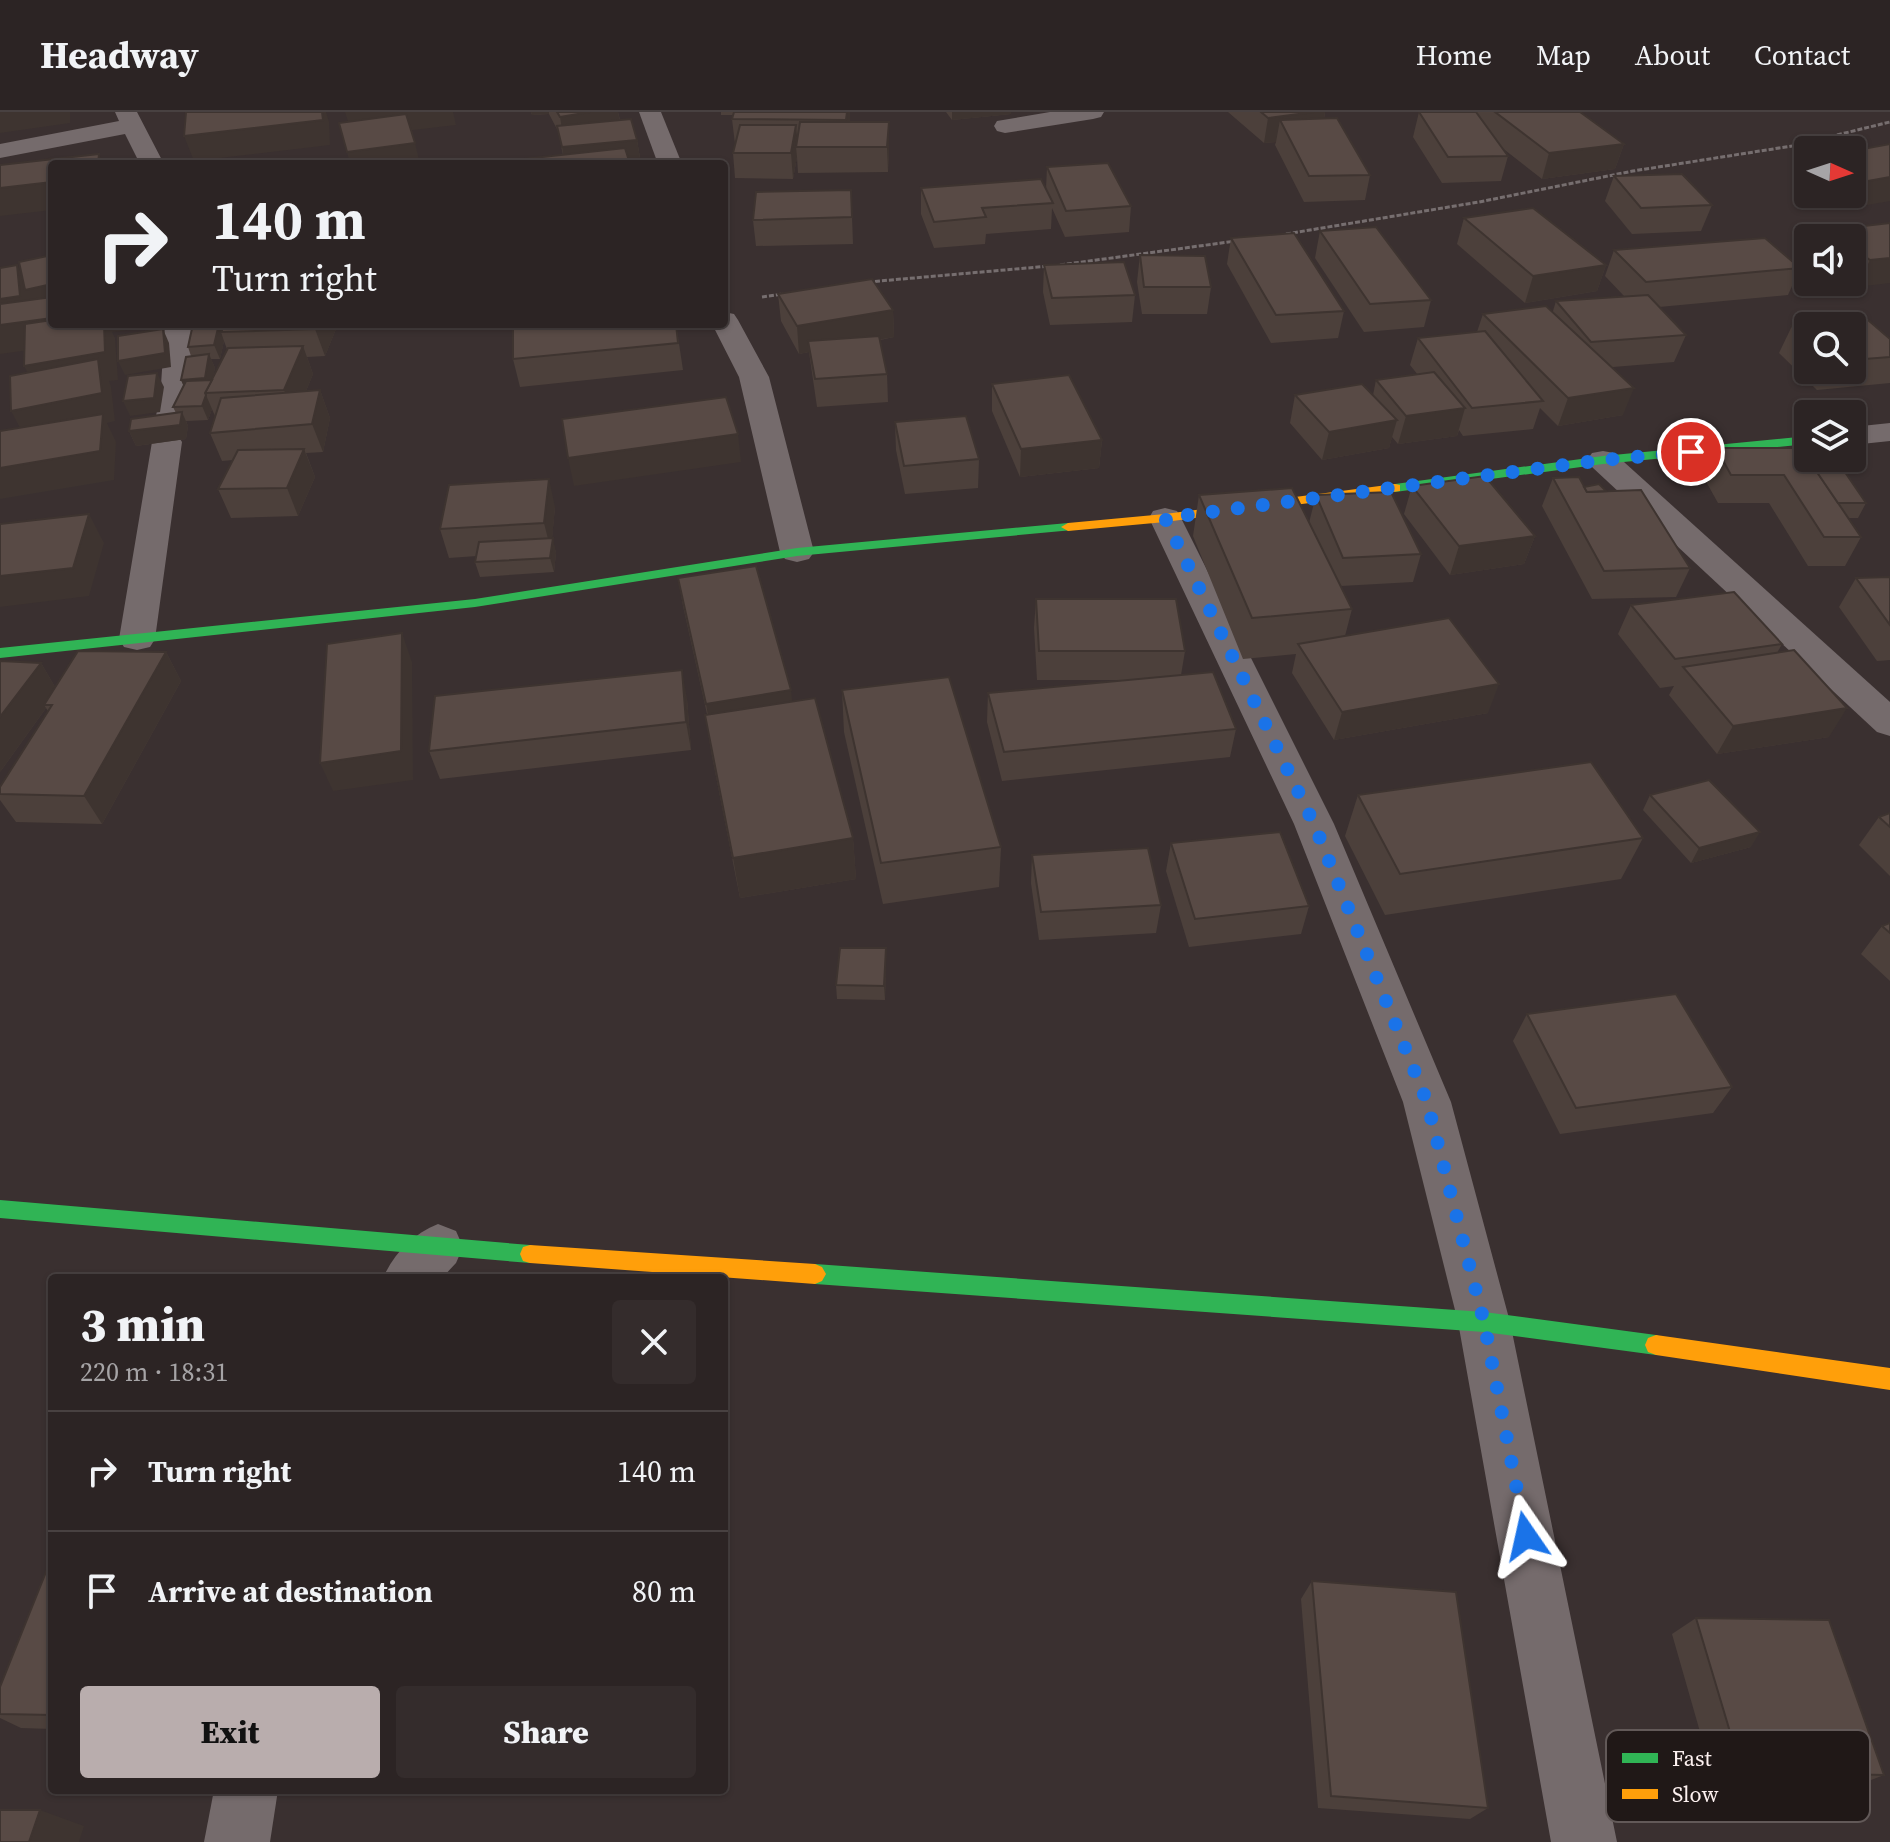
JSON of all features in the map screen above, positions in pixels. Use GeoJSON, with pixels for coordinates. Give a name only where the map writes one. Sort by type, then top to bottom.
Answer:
{"type":"FeatureCollection","features":[{"type":"Feature","properties":{"kind":"street"},"geometry":{"type":"LineString","coordinates":[[650,112],[668,160]]}},
{"type":"Feature","properties":{"kind":"street"},"geometry":{"type":"LineString","coordinates":[[1005,126],[1093,112]]}},
{"type":"Feature","properties":{"kind":"street"},"geometry":{"type":"LineString","coordinates":[[0,151],[129,119],[150,160]]}},
{"type":"Feature","properties":{"kind":"street"},"geometry":{"type":"LineString","coordinates":[[137,639],[176,385],[179,328]]}},
{"type":"Feature","properties":{"kind":"street"},"geometry":{"type":"LineString","coordinates":[[728,328],[754,377],[797,552]]}},
{"type":"Feature","properties":{"kind":"street"},"geometry":{"type":"LineString","coordinates":[[1866,435],[1890,432]]}},
{"type":"Feature","properties":{"kind":"street"},"geometry":{"type":"LineString","coordinates":[[0,653],[475,603],[797,552],[1165,518],[1603,460],[1794,441]]}},
{"type":"Feature","properties":{"kind":"street"},"geometry":{"type":"LineString","coordinates":[[1603,460],[1890,723]]}},
{"type":"Feature","properties":{"kind":"street"},"geometry":{"type":"LineString","coordinates":[[1165,518],[1314,824],[1421,1087],[1484,1322],[1584,1842]]}},
{"type":"Feature","properties":{"kind":"street"},"geometry":{"type":"LineString","coordinates":[[0,1209],[424,1262],[636,1274]]}},
{"type":"Feature","properties":{"kind":"street"},"geometry":{"type":"LineString","coordinates":[[728,1279],[1484,1322],[1782,1361],[1890,1379]]}},
{"type":"Feature","properties":{"kind":"street"},"geometry":{"type":"LineString","coordinates":[[237,1842],[245,1794]]}},
{"type":"Feature","properties":{"kind":"path"},"geometry":{"type":"LineString","coordinates":[[1276,236],[1479,202],[1633,171],[1792,146],[1890,122]]}},
{"type":"Feature","properties":{"kind":"path"},"geometry":{"type":"LineString","coordinates":[[859,283],[1041,267],[1245,240]]}},
{"type":"Feature","properties":{"kind":"path"},"geometry":{"type":"LineString","coordinates":[[754,298],[784,293]]}},
{"type":"Feature","properties":{"kind":"building"},"geometry":{"type":"Polygon","coordinates":[[[186,112],[322,112],[323,120],[184,136],[186,112]]]}},
{"type":"Feature","properties":{"kind":"building"},"geometry":{"type":"Polygon","coordinates":[[[557,112],[590,112],[560,117],[557,112]]]}},
{"type":"Feature","properties":{"kind":"building"},"geometry":{"type":"Polygon","coordinates":[[[734,112],[847,112],[846,120],[732,119],[734,112]]]}},
{"type":"Feature","properties":{"kind":"building"},"geometry":{"type":"Polygon","coordinates":[[[1261,112],[1314,112],[1268,118],[1261,112]]]}},
{"type":"Feature","properties":{"kind":"building"},"geometry":{"type":"Polygon","coordinates":[[[1419,112],[1476,112],[1508,156],[1448,157],[1419,112]]]}},
{"type":"Feature","properties":{"kind":"building"},"geometry":{"type":"Polygon","coordinates":[[[1495,112],[1580,112],[1624,144],[1549,153],[1495,112]]]}},
{"type":"Feature","properties":{"kind":"building"},"geometry":{"type":"Polygon","coordinates":[[[406,114],[415,143],[347,152],[339,123],[406,114]]]}},
{"type":"Feature","properties":{"kind":"building"},"geometry":{"type":"Polygon","coordinates":[[[1337,118],[1370,175],[1309,176],[1280,120],[1337,118]]]}},
{"type":"Feature","properties":{"kind":"building"},"geometry":{"type":"Polygon","coordinates":[[[631,119],[637,140],[562,147],[557,126],[631,119]]]}},
{"type":"Feature","properties":{"kind":"building"},"geometry":{"type":"Polygon","coordinates":[[[800,122],[889,122],[887,147],[796,147],[800,122]]]}},
{"type":"Feature","properties":{"kind":"building"},"geometry":{"type":"Polygon","coordinates":[[[740,125],[796,125],[791,153],[733,153],[740,125]]]}},
{"type":"Feature","properties":{"kind":"building"},"geometry":{"type":"Polygon","coordinates":[[[1890,144],[1890,177],[1866,180],[1866,148],[1890,144]]]}},
{"type":"Feature","properties":{"kind":"building"},"geometry":{"type":"Polygon","coordinates":[[[625,148],[629,160],[515,160],[625,148]]]}},
{"type":"Feature","properties":{"kind":"building"},"geometry":{"type":"Polygon","coordinates":[[[99,154],[98,160],[48,160],[48,182],[0,188],[0,165],[99,154]]]}},
{"type":"Feature","properties":{"kind":"building"},"geometry":{"type":"Polygon","coordinates":[[[1108,163],[1131,206],[1066,211],[1047,167],[1108,163]]]}},
{"type":"Feature","properties":{"kind":"building"},"geometry":{"type":"Polygon","coordinates":[[[1682,174],[1712,205],[1641,208],[1614,176],[1682,174]]]}},
{"type":"Feature","properties":{"kind":"building"},"geometry":{"type":"Polygon","coordinates":[[[1041,179],[1053,203],[982,208],[986,217],[934,222],[921,188],[1041,179]]]}},
{"type":"Feature","properties":{"kind":"building"},"geometry":{"type":"Polygon","coordinates":[[[851,190],[852,217],[753,220],[756,192],[851,190]]]}},
{"type":"Feature","properties":{"kind":"building"},"geometry":{"type":"Polygon","coordinates":[[[1533,208],[1606,265],[1533,276],[1464,218],[1533,208]]]}},
{"type":"Feature","properties":{"kind":"building"},"geometry":{"type":"Polygon","coordinates":[[[1890,223],[1890,258],[1870,260],[1866,257],[1866,226],[1890,223]]]}},
{"type":"Feature","properties":{"kind":"building"},"geometry":{"type":"Polygon","coordinates":[[[1376,227],[1431,300],[1370,304],[1320,231],[1376,227]]]}},
{"type":"Feature","properties":{"kind":"building"},"geometry":{"type":"Polygon","coordinates":[[[1294,233],[1344,311],[1276,315],[1231,238],[1294,233]]]}},
{"type":"Feature","properties":{"kind":"building"},"geometry":{"type":"Polygon","coordinates":[[[1765,238],[1794,263],[1794,269],[1646,282],[1614,250],[1765,238]]]}},
{"type":"Feature","properties":{"kind":"building"},"geometry":{"type":"Polygon","coordinates":[[[1140,255],[1205,256],[1211,287],[1144,287],[1140,255]]]}},
{"type":"Feature","properties":{"kind":"building"},"geometry":{"type":"Polygon","coordinates":[[[48,256],[48,285],[25,290],[19,262],[48,256]]]}},
{"type":"Feature","properties":{"kind":"building"},"geometry":{"type":"Polygon","coordinates":[[[1124,262],[1135,295],[1052,298],[1044,265],[1124,262]]]}},
{"type":"Feature","properties":{"kind":"building"},"geometry":{"type":"Polygon","coordinates":[[[17,265],[20,296],[0,299],[0,268],[17,265]]]}},
{"type":"Feature","properties":{"kind":"building"},"geometry":{"type":"Polygon","coordinates":[[[872,279],[893,310],[797,326],[778,294],[872,279]]]}},
{"type":"Feature","properties":{"kind":"building"},"geometry":{"type":"Polygon","coordinates":[[[1648,295],[1686,335],[1591,342],[1556,301],[1648,295]]]}},
{"type":"Feature","properties":{"kind":"building"},"geometry":{"type":"Polygon","coordinates":[[[48,298],[48,319],[0,325],[0,304],[48,298]]]}},
{"type":"Feature","properties":{"kind":"building"},"geometry":{"type":"Polygon","coordinates":[[[1546,306],[1634,388],[1568,398],[1483,314],[1546,306]]]}},
{"type":"Feature","properties":{"kind":"building"},"geometry":{"type":"Polygon","coordinates":[[[1866,320],[1890,339],[1890,357],[1866,359],[1866,320]]]}},
{"type":"Feature","properties":{"kind":"building"},"geometry":{"type":"Polygon","coordinates":[[[48,321],[48,328],[104,328],[105,352],[24,366],[25,324],[48,321]]]}},
{"type":"Feature","properties":{"kind":"building"},"geometry":{"type":"Polygon","coordinates":[[[192,328],[218,328],[214,345],[188,347],[192,328]]]}},
{"type":"Feature","properties":{"kind":"building"},"geometry":{"type":"Polygon","coordinates":[[[223,328],[315,328],[315,329],[221,332],[223,328]]]}},
{"type":"Feature","properties":{"kind":"building"},"geometry":{"type":"Polygon","coordinates":[[[513,328],[676,328],[678,343],[513,359],[513,328]]]}},
{"type":"Feature","properties":{"kind":"building"},"geometry":{"type":"Polygon","coordinates":[[[163,329],[165,353],[118,361],[118,336],[163,329]]]}},
{"type":"Feature","properties":{"kind":"building"},"geometry":{"type":"Polygon","coordinates":[[[1485,331],[1543,401],[1472,408],[1418,338],[1485,331]]]}},
{"type":"Feature","properties":{"kind":"building"},"geometry":{"type":"Polygon","coordinates":[[[879,336],[887,374],[815,379],[808,341],[879,336]]]}},
{"type":"Feature","properties":{"kind":"building"},"geometry":{"type":"Polygon","coordinates":[[[303,346],[284,390],[205,393],[228,348],[303,346]]]}},
{"type":"Feature","properties":{"kind":"building"},"geometry":{"type":"Polygon","coordinates":[[[209,354],[205,378],[181,380],[186,357],[209,354]]]}},
{"type":"Feature","properties":{"kind":"building"},"geometry":{"type":"Polygon","coordinates":[[[98,359],[102,393],[11,411],[10,376],[98,359]]]}},
{"type":"Feature","properties":{"kind":"building"},"geometry":{"type":"Polygon","coordinates":[[[1434,372],[1465,408],[1406,416],[1376,380],[1434,372]]]}},
{"type":"Feature","properties":{"kind":"building"},"geometry":{"type":"Polygon","coordinates":[[[157,373],[154,398],[123,401],[128,376],[157,373]]]}},
{"type":"Feature","properties":{"kind":"building"},"geometry":{"type":"Polygon","coordinates":[[[1069,375],[1102,440],[1021,449],[992,384],[1069,375]]]}},
{"type":"Feature","properties":{"kind":"building"},"geometry":{"type":"Polygon","coordinates":[[[212,380],[202,406],[173,407],[186,381],[212,380]]]}},
{"type":"Feature","properties":{"kind":"building"},"geometry":{"type":"Polygon","coordinates":[[[1362,384],[1397,420],[1329,432],[1295,395],[1362,384]]]}},
{"type":"Feature","properties":{"kind":"building"},"geometry":{"type":"Polygon","coordinates":[[[320,390],[312,424],[210,433],[221,398],[320,390]]]}},
{"type":"Feature","properties":{"kind":"building"},"geometry":{"type":"Polygon","coordinates":[[[726,397],[738,434],[568,458],[562,419],[726,397]]]}},
{"type":"Feature","properties":{"kind":"building"},"geometry":{"type":"Polygon","coordinates":[[[182,412],[180,425],[129,431],[131,419],[182,412]]]}},
{"type":"Feature","properties":{"kind":"building"},"geometry":{"type":"Polygon","coordinates":[[[103,414],[100,451],[0,468],[0,431],[103,414]]]}},
{"type":"Feature","properties":{"kind":"building"},"geometry":{"type":"Polygon","coordinates":[[[966,416],[979,459],[904,466],[895,422],[966,416]]]}},
{"type":"Feature","properties":{"kind":"building"},"geometry":{"type":"Polygon","coordinates":[[[1716,448],[1794,448],[1794,472],[1817,472],[1861,537],[1824,537],[1784,475],[1731,475],[1716,448]]]}},
{"type":"Feature","properties":{"kind":"building"},"geometry":{"type":"Polygon","coordinates":[[[304,449],[287,488],[218,489],[238,450],[304,449]]]}},
{"type":"Feature","properties":{"kind":"building"},"geometry":{"type":"Polygon","coordinates":[[[1817,472],[1845,472],[1866,503],[1838,503],[1817,472]]]}},
{"type":"Feature","properties":{"kind":"building"},"geometry":{"type":"Polygon","coordinates":[[[1485,476],[1535,536],[1459,546],[1412,486],[1485,476]]]}},
{"type":"Feature","properties":{"kind":"building"},"geometry":{"type":"Polygon","coordinates":[[[1579,477],[1587,492],[1641,490],[1690,568],[1604,571],[1553,478],[1579,477]]]}},
{"type":"Feature","properties":{"kind":"building"},"geometry":{"type":"Polygon","coordinates":[[[549,479],[544,523],[440,529],[449,485],[549,479]]]}},
{"type":"Feature","properties":{"kind":"building"},"geometry":{"type":"Polygon","coordinates":[[[1599,484],[1606,491],[1587,492],[1584,487],[1599,484]]]}},
{"type":"Feature","properties":{"kind":"building"},"geometry":{"type":"Polygon","coordinates":[[[1292,488],[1352,609],[1252,618],[1199,495],[1292,488]]]}},
{"type":"Feature","properties":{"kind":"building"},"geometry":{"type":"Polygon","coordinates":[[[1391,492],[1421,554],[1343,558],[1316,495],[1391,492]]]}},
{"type":"Feature","properties":{"kind":"building"},"geometry":{"type":"Polygon","coordinates":[[[89,514],[73,568],[0,576],[0,524],[89,514]]]}},
{"type":"Feature","properties":{"kind":"building"},"geometry":{"type":"Polygon","coordinates":[[[553,538],[550,558],[475,562],[479,542],[553,538]]]}},
{"type":"Feature","properties":{"kind":"building"},"geometry":{"type":"Polygon","coordinates":[[[756,566],[791,690],[706,704],[678,578],[756,566]]]}},
{"type":"Feature","properties":{"kind":"building"},"geometry":{"type":"Polygon","coordinates":[[[1890,577],[1890,625],[1856,578],[1890,577]]]}},
{"type":"Feature","properties":{"kind":"building"},"geometry":{"type":"Polygon","coordinates":[[[1734,592],[1782,644],[1675,659],[1631,605],[1734,592]]]}},
{"type":"Feature","properties":{"kind":"building"},"geometry":{"type":"Polygon","coordinates":[[[1036,599],[1176,599],[1185,651],[1039,651],[1036,599]]]}},
{"type":"Feature","properties":{"kind":"building"},"geometry":{"type":"Polygon","coordinates":[[[1449,618],[1499,684],[1342,712],[1298,644],[1449,618]]]}},
{"type":"Feature","properties":{"kind":"building"},"geometry":{"type":"Polygon","coordinates":[[[402,633],[401,751],[320,763],[327,644],[402,633]]]}},
{"type":"Feature","properties":{"kind":"building"},"geometry":{"type":"Polygon","coordinates":[[[1794,650],[1847,708],[1733,726],[1683,667],[1794,650]]]}},
{"type":"Feature","properties":{"kind":"building"},"geometry":{"type":"Polygon","coordinates":[[[78,651],[166,652],[84,796],[0,794],[0,787],[52,705],[44,705],[78,651]]]}},
{"type":"Feature","properties":{"kind":"building"},"geometry":{"type":"Polygon","coordinates":[[[0,661],[41,663],[0,717],[0,661]]]}},
{"type":"Feature","properties":{"kind":"building"},"geometry":{"type":"Polygon","coordinates":[[[682,670],[686,722],[429,751],[435,696],[682,670]]]}},
{"type":"Feature","properties":{"kind":"building"},"geometry":{"type":"Polygon","coordinates":[[[1213,672],[1236,729],[1004,752],[988,693],[1213,672]]]}},
{"type":"Feature","properties":{"kind":"building"},"geometry":{"type":"Polygon","coordinates":[[[949,677],[1001,847],[881,863],[842,690],[949,677]]]}},
{"type":"Feature","properties":{"kind":"building"},"geometry":{"type":"Polygon","coordinates":[[[815,698],[853,838],[733,858],[705,715],[815,698]]]}},
{"type":"Feature","properties":{"kind":"building"},"geometry":{"type":"Polygon","coordinates":[[[1591,762],[1643,838],[1400,874],[1358,795],[1591,762]]]}},
{"type":"Feature","properties":{"kind":"building"},"geometry":{"type":"Polygon","coordinates":[[[1709,780],[1760,832],[1699,848],[1650,795],[1709,780]]]}},
{"type":"Feature","properties":{"kind":"building"},"geometry":{"type":"Polygon","coordinates":[[[1890,813],[1890,827],[1879,817],[1890,813]]]}},
{"type":"Feature","properties":{"kind":"building"},"geometry":{"type":"Polygon","coordinates":[[[1280,832],[1309,906],[1195,919],[1171,843],[1280,832]]]}},
{"type":"Feature","properties":{"kind":"building"},"geometry":{"type":"Polygon","coordinates":[[[1148,848],[1161,905],[1041,912],[1032,855],[1148,848]]]}},
{"type":"Feature","properties":{"kind":"building"},"geometry":{"type":"Polygon","coordinates":[[[840,948],[886,948],[884,986],[836,985],[840,948]]]}},
{"type":"Feature","properties":{"kind":"building"},"geometry":{"type":"Polygon","coordinates":[[[1676,994],[1732,1087],[1576,1108],[1527,1014],[1676,994]]]}},
{"type":"Feature","properties":{"kind":"building"},"geometry":{"type":"Polygon","coordinates":[[[48,1567],[48,1715],[0,1714],[0,1687],[48,1567]]]}},
{"type":"Feature","properties":{"kind":"building"},"geometry":{"type":"Polygon","coordinates":[[[1312,1581],[1456,1592],[1488,1808],[1331,1796],[1312,1581]]]}},
{"type":"Feature","properties":{"kind":"building"},"geometry":{"type":"Polygon","coordinates":[[[1696,1618],[1829,1620],[1868,1730],[1729,1730],[1696,1618]]]}},
{"type":"Feature","properties":{"kind":"building"},"geometry":{"type":"Polygon","coordinates":[[[1870,1736],[1884,1775],[1870,1775],[1870,1736]]]}},
{"type":"Feature","properties":{"kind":"building"},"geometry":{"type":"Polygon","coordinates":[[[0,1810],[40,1810],[29,1842],[0,1842],[0,1810]]]}},
{"type":"Feature","properties":{"kind":"traffic: fast"},"geometry":{"type":"LineString","coordinates":[[1395,488],[1603,460],[1794,441]]}},
{"type":"Feature","properties":{"kind":"traffic: fast"},"geometry":{"type":"LineString","coordinates":[[0,653],[475,603],[797,552],[1068,527]]}},
{"type":"Feature","properties":{"kind":"traffic: fast"},"geometry":{"type":"LineString","coordinates":[[0,1209],[530,1254]]}},
{"type":"Feature","properties":{"kind":"traffic: fast"},"geometry":{"type":"LineString","coordinates":[[815,1274],[1484,1322],[1656,1345]]}},
{"type":"Feature","properties":{"kind":"traffic: slow"},"geometry":{"type":"LineString","coordinates":[[1068,527],[1165,518],[1395,488]]}},
{"type":"Feature","properties":{"kind":"traffic: slow"},"geometry":{"type":"LineString","coordinates":[[530,1254],[815,1274]]}},
{"type":"Feature","properties":{"kind":"traffic: slow"},"geometry":{"type":"LineString","coordinates":[[1656,1345],[1890,1379]]}},
{"type":"Feature","properties":{"kind":"route"},"geometry":{"type":"LineString","coordinates":[[1526,1536],[1484,1322],[1427,1102],[1314,824],[1165,518],[1603,460],[1691,452]]}}]}
